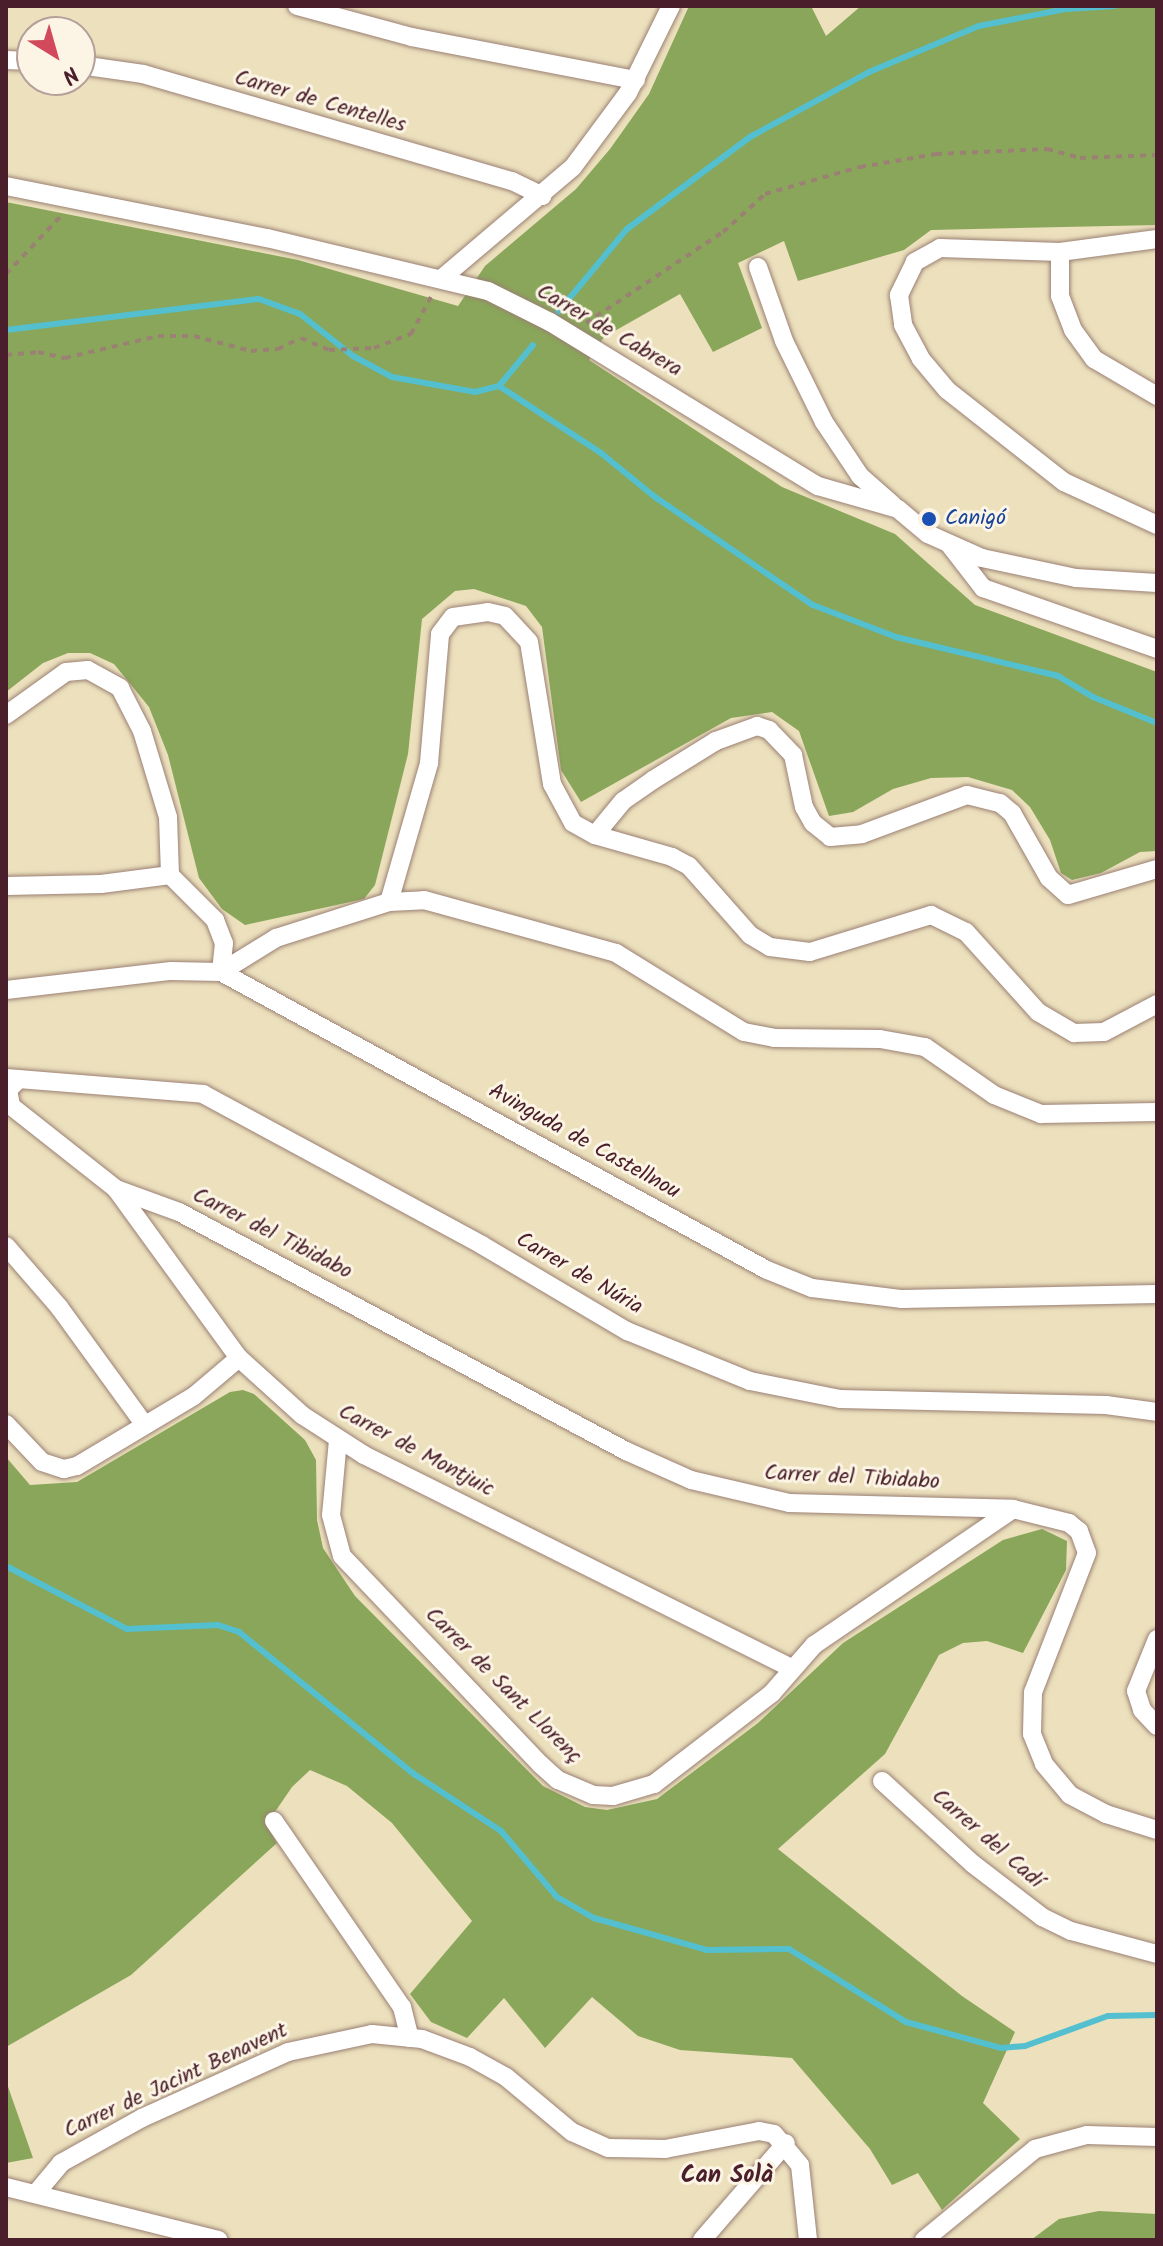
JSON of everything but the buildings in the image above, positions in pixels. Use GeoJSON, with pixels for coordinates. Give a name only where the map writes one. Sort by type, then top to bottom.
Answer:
{"type":"FeatureCollection","features":[{"type":"Feature","properties":{"kind":"street"},"geometry":{"type":"LineString","coordinates":[[297,6],[412,37],[636,80]]}},
{"type":"Feature","properties":{"kind":"street"},"geometry":{"type":"LineString","coordinates":[[441,279],[543,196],[573,167],[636,80],[671,6]]}},
{"type":"Feature","properties":{"kind":"street","name":"Carrer de Centelles"},"geometry":{"type":"LineString","coordinates":[[96,67],[143,74],[512,181],[543,196]]}},
{"type":"Feature","properties":{"kind":"street","name":"Carrer de Cabrera"},"geometry":{"type":"LineString","coordinates":[[6,186],[488,291],[565,331],[818,486],[898,509],[949,544],[1027,571],[1157,583]]}},
{"type":"Feature","properties":{"kind":"street"},"geometry":{"type":"LineString","coordinates":[[1157,239],[1060,252],[940,248],[926,254],[903,279],[900,306],[903,325],[932,376],[993,430],[1064,482],[1157,525]]}},
{"type":"Feature","properties":{"kind":"street"},"geometry":{"type":"LineString","coordinates":[[1060,252],[1060,296],[1079,338],[1094,359],[1157,396]]}},
{"type":"Feature","properties":{"kind":"street"},"geometry":{"type":"LineString","coordinates":[[758,267],[784,341],[824,422],[860,476],[898,509]]}},
{"type":"Feature","properties":{"kind":"street"},"geometry":{"type":"LineString","coordinates":[[949,544],[983,588],[1157,649]]}},
{"type":"Feature","properties":{"kind":"street"},"geometry":{"type":"LineString","coordinates":[[389,902],[429,763],[436,651],[445,623],[453,617],[488,612],[520,627],[534,663],[552,784],[573,823],[595,835],[672,857],[689,866],[750,935],[770,947],[810,952],[931,915],[966,932],[1038,1012],[1074,1033],[1104,1032],[1157,1004]]}},
{"type":"Feature","properties":{"kind":"street"},"geometry":{"type":"LineString","coordinates":[[6,715],[66,672],[88,670],[120,688],[151,756],[168,817],[170,875],[215,920],[224,943],[221,972]]}},
{"type":"Feature","properties":{"kind":"street"},"geometry":{"type":"LineString","coordinates":[[595,835],[623,801],[653,780],[716,741],[757,726],[769,730],[793,755],[804,807],[813,823],[830,837],[862,834],[967,795],[1000,803],[1012,813],[1049,878],[1068,895],[1157,869]]}},
{"type":"Feature","properties":{"kind":"street"},"geometry":{"type":"LineString","coordinates":[[6,886],[101,884],[170,875]]}},
{"type":"Feature","properties":{"kind":"street"},"geometry":{"type":"LineString","coordinates":[[221,972],[276,938],[389,902],[424,900],[616,953],[744,1032],[774,1038],[880,1039],[925,1047],[1017,1108],[1055,1115],[1157,1112]]}},
{"type":"Feature","properties":{"kind":"street","name":"Avinguda de Castellnou"},"geometry":{"type":"LineString","coordinates":[[6,990],[194,969],[221,972],[767,1270],[812,1288],[902,1299],[1157,1294]]}},
{"type":"Feature","properties":{"kind":"street","name":"Carrer de Montjuic"},"geometry":{"type":"LineString","coordinates":[[12,1078],[8,1090],[11,1106],[116,1189],[239,1358],[338,1440],[791,1668]]}},
{"type":"Feature","properties":{"kind":"street","name":"Carrer de Núria"},"geometry":{"type":"LineString","coordinates":[[12,1078],[203,1094],[482,1245],[627,1331],[750,1381],[840,1399],[1106,1405],[1157,1412]]}},
{"type":"Feature","properties":{"kind":"street","name":"Carrer del Tibidabo"},"geometry":{"type":"LineString","coordinates":[[116,1189],[179,1212],[626,1451],[691,1480],[789,1503],[1013,1509],[1069,1523],[1079,1531],[1087,1553],[1033,1692],[1029,1711],[1038,1752],[1070,1795],[1106,1814],[1157,1830]]}},
{"type":"Feature","properties":{"kind":"street"},"geometry":{"type":"LineString","coordinates":[[6,1246],[68,1318],[144,1424]]}},
{"type":"Feature","properties":{"kind":"street"},"geometry":{"type":"LineString","coordinates":[[6,1424],[42,1462],[64,1469],[77,1466],[206,1388],[239,1358]]}},
{"type":"Feature","properties":{"kind":"street","name":"Carrer de Sant Llorenç"},"geometry":{"type":"LineString","coordinates":[[338,1440],[331,1515],[342,1556],[540,1764],[574,1789],[613,1796],[654,1784],[754,1709],[814,1645],[1013,1509]]}},
{"type":"Feature","properties":{"kind":"street"},"geometry":{"type":"LineString","coordinates":[[1157,1639],[1136,1691],[1142,1710],[1157,1726]]}},
{"type":"Feature","properties":{"kind":"street","name":"Carrer del Cadí"},"geometry":{"type":"LineString","coordinates":[[882,1781],[973,1864],[1042,1917],[1071,1931],[1157,1954]]}},
{"type":"Feature","properties":{"kind":"street"},"geometry":{"type":"LineString","coordinates":[[274,1821],[402,2007],[410,2038]]}},
{"type":"Feature","properties":{"kind":"street","name":"Carrer de Jacint Benavent"},"geometry":{"type":"LineString","coordinates":[[37,2192],[49,2172],[81,2149],[288,2052],[347,2036],[410,2038],[442,2045],[486,2065],[572,2132],[608,2148],[665,2149],[759,2131],[786,2143]]}},
{"type":"Feature","properties":{"kind":"street"},"geometry":{"type":"LineString","coordinates":[[924,2240],[1035,2149],[1087,2135],[1157,2137]]}},
{"type":"Feature","properties":{"kind":"street"},"geometry":{"type":"LineString","coordinates":[[702,2240],[786,2143],[805,2180],[808,2240]]}},
{"type":"Feature","properties":{"kind":"street"},"geometry":{"type":"LineString","coordinates":[[6,2187],[37,2192],[218,2240]]}},
{"type":"Feature","properties":{"kind":"path"},"geometry":{"type":"LineString","coordinates":[[565,331],[635,295],[723,232],[765,194],[860,167],[936,154],[1047,149],[1080,158],[1157,155]]}},
{"type":"Feature","properties":{"kind":"path"},"geometry":{"type":"LineString","coordinates":[[6,274],[75,200]]}},
{"type":"Feature","properties":{"kind":"path"},"geometry":{"type":"LineString","coordinates":[[6,355],[38,352],[65,358],[158,336],[194,336],[251,351],[278,349],[301,338],[329,350],[374,348],[398,343],[411,334],[441,279]]}},
{"type":"Feature","properties":{"kind":"green space"},"geometry":{"type":"Polygon","coordinates":[[[689,6],[811,6],[826,36],[861,6],[1157,6],[1157,225],[931,230],[904,250],[798,281],[784,241],[738,263],[762,328],[713,352],[680,294],[604,337],[589,360],[782,487],[895,534],[975,605],[1157,672],[1157,851],[1140,852],[1101,873],[1072,880],[1061,873],[1050,840],[1030,807],[1012,790],[968,777],[931,778],[893,789],[853,812],[829,816],[799,731],[772,712],[731,718],[581,802],[561,770],[542,627],[526,606],[474,589],[455,591],[422,619],[408,754],[375,885],[364,899],[245,925],[222,909],[199,878],[168,755],[149,707],[114,664],[90,653],[68,653],[43,663],[6,692],[6,202],[298,260],[458,306],[485,266],[576,189],[610,149],[649,94],[689,6]]]}},
{"type":"Feature","properties":{"kind":"green space"},"geometry":{"type":"Polygon","coordinates":[[[243,1390],[254,1394],[305,1440],[316,1460],[317,1520],[323,1548],[355,1596],[543,1786],[585,1807],[607,1810],[657,1799],[758,1723],[843,1643],[1003,1540],[1042,1529],[1067,1541],[1066,1570],[1023,1653],[987,1641],[963,1643],[939,1655],[885,1754],[778,1849],[962,1996],[1015,2032],[983,2103],[1020,2139],[942,2210],[918,2173],[892,2185],[870,2149],[792,2058],[680,2050],[638,2036],[592,1997],[545,2048],[504,1998],[467,2038],[431,2022],[410,1994],[472,1921],[392,1823],[347,1786],[310,1770],[292,1787],[266,1825],[277,1843],[131,1975],[6,2047],[6,1457],[30,1485],[77,1482],[230,1392],[243,1390]]]}},
{"type":"Feature","properties":{"kind":"green space"},"geometry":{"type":"Polygon","coordinates":[[[6,2081],[33,2158],[6,2163],[6,2081]]]}},
{"type":"Feature","properties":{"kind":"green space"},"geometry":{"type":"Polygon","coordinates":[[[1099,2211],[1157,2214],[1157,2240],[1031,2240],[1059,2219],[1099,2211]]]}},
{"type":"Feature","properties":{"kind":"waterway"},"geometry":{"type":"LineString","coordinates":[[558,312],[627,229],[750,137],[869,72],[979,26],[1066,9],[1115,6]]}},
{"type":"Feature","properties":{"kind":"waterway"},"geometry":{"type":"LineString","coordinates":[[6,330],[259,299],[300,314],[353,356],[392,377],[475,392],[499,386],[533,345]]}},
{"type":"Feature","properties":{"kind":"waterway"},"geometry":{"type":"LineString","coordinates":[[499,386],[601,453],[655,497],[813,605],[896,637],[1058,676],[1093,697],[1157,723]]}},
{"type":"Feature","properties":{"kind":"waterway"},"geometry":{"type":"LineString","coordinates":[[6,1566],[127,1629],[218,1625],[239,1632],[414,1774],[501,1831],[557,1897],[594,1918],[707,1950],[789,1949],[906,2022],[1001,2048],[1025,2046],[1108,2016],[1157,2015]]}},
{"type":"Feature","properties":{"kind":"place","name":"Canigó"},"geometry":{"type":"Point","coordinates":[929,519]}},
{"type":"Feature","properties":{"kind":"district","name":"Can Solà"},"geometry":{"type":"Point","coordinates":[727,2176]}}]}
